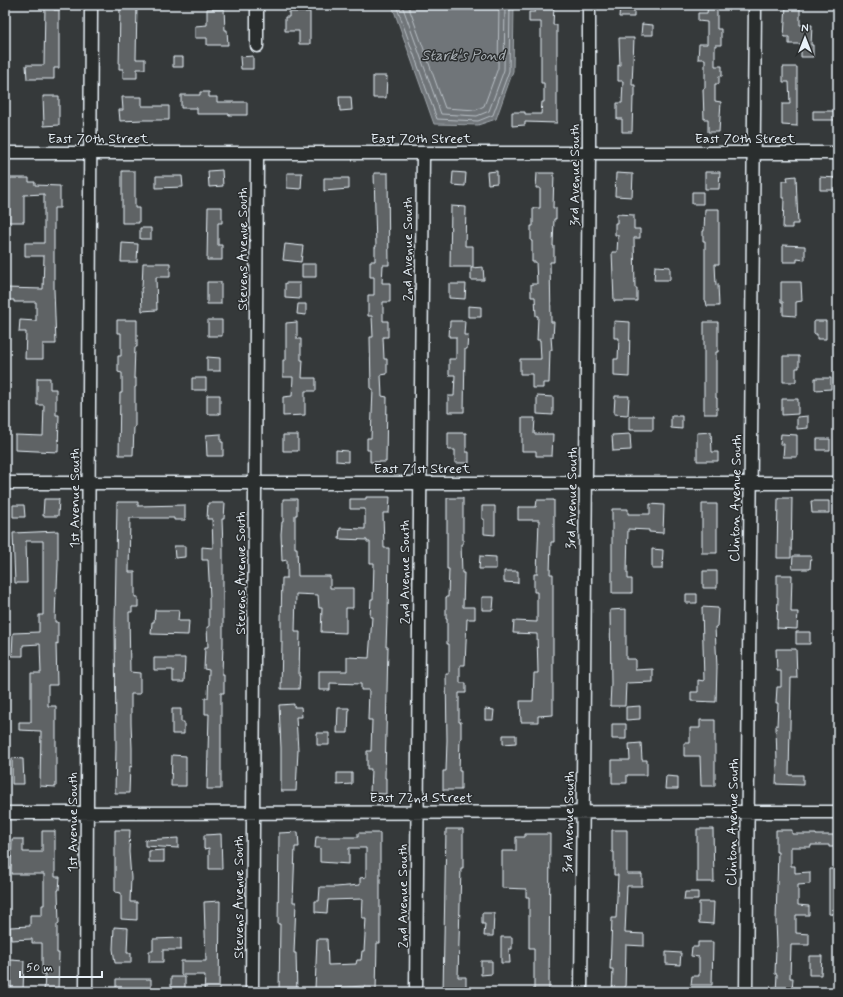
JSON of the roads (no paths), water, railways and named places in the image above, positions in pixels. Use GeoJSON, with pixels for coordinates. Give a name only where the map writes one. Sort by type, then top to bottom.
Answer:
{"type":"FeatureCollection","features":[{"type":"Feature","properties":{"kind":"street","name":"1st Avenue South"},"geometry":{"type":"LineString","coordinates":[[86,992],[91,5]]}},
{"type":"Feature","properties":{"kind":"street"},"geometry":{"type":"LineString","coordinates":[[257,5],[257,46]]}},
{"type":"Feature","properties":{"kind":"street","name":"3rd Avenue South"},"geometry":{"type":"LineString","coordinates":[[581,992],[589,5]]}},
{"type":"Feature","properties":{"kind":"street","name":"Clinton Avenue South"},"geometry":{"type":"LineString","coordinates":[[746,992],[755,5]]}},
{"type":"Feature","properties":{"kind":"street","name":"East 70th Street"},"geometry":{"type":"LineString","coordinates":[[5,152],[838,153]]}},
{"type":"Feature","properties":{"kind":"street","name":"Stevens Avenue South"},"geometry":{"type":"LineString","coordinates":[[252,992],[257,153]]}},
{"type":"Feature","properties":{"kind":"street","name":"2nd Avenue South"},"geometry":{"type":"LineString","coordinates":[[416,992],[423,153]]}},
{"type":"Feature","properties":{"kind":"street","name":"East 71st Street"},"geometry":{"type":"LineString","coordinates":[[5,483],[838,483]]}},
{"type":"Feature","properties":{"kind":"street","name":"East 72nd Street"},"geometry":{"type":"LineString","coordinates":[[5,813],[838,812]]}},
{"type":"Feature","properties":{"kind":"water","name":"Stark's Pond"},"geometry":{"type":"Polygon","coordinates":[[[392,5],[514,5],[513,71],[496,119],[478,125],[434,124],[392,5]]]}}]}
